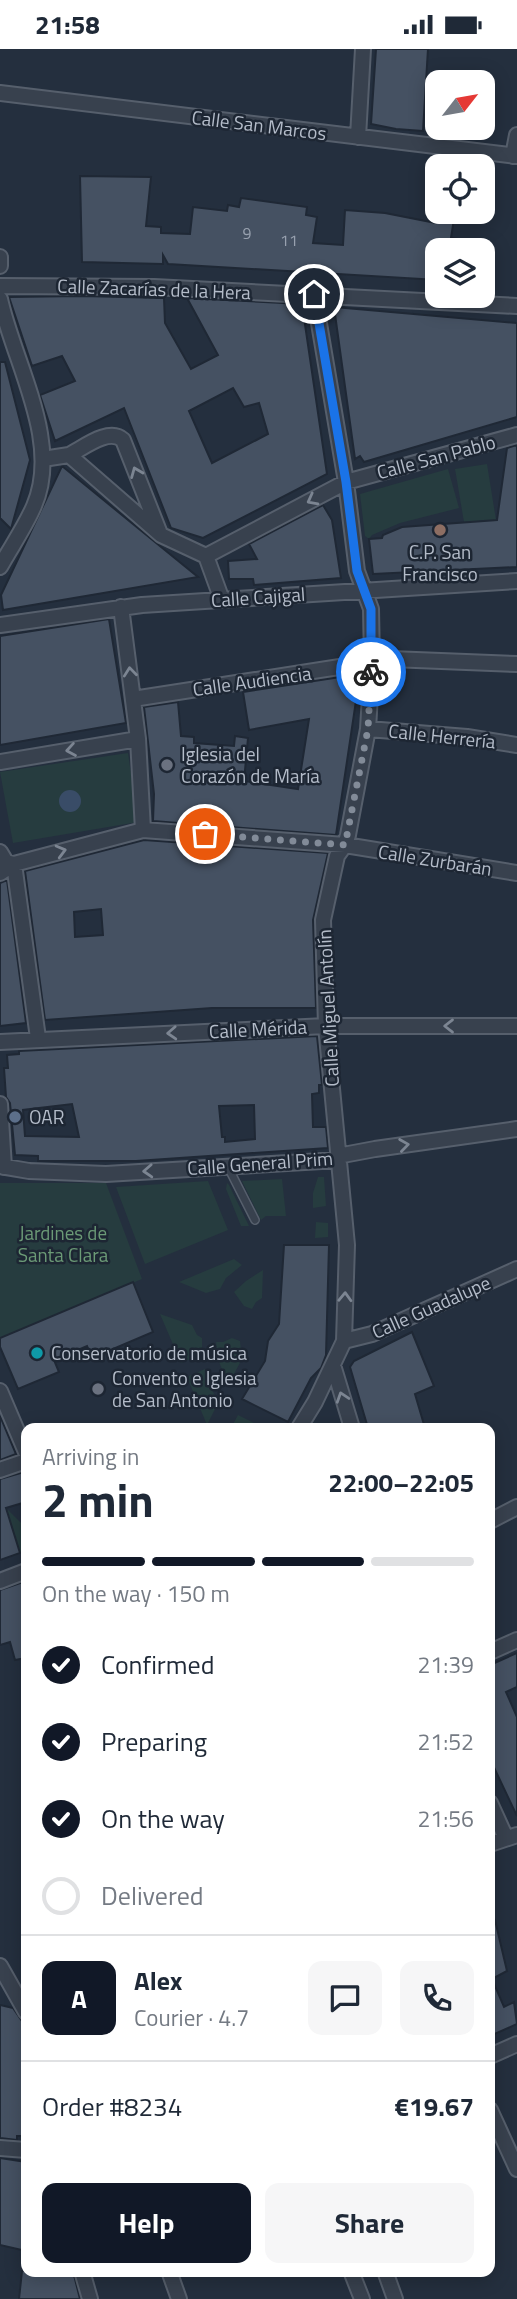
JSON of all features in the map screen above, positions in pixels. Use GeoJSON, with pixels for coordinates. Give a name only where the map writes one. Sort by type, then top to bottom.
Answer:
{"type":"FeatureCollection","features":[{"type":"Feature","properties":{"kind":"street"},"geometry":{"type":"LineString","coordinates":[[358,137],[363,49]]}},
{"type":"Feature","properties":{"kind":"street","name":"Calle San Marcos"},"geometry":{"type":"LineString","coordinates":[[0,93],[515,156]]}},
{"type":"Feature","properties":{"kind":"street"},"geometry":{"type":"LineString","coordinates":[[515,156],[517,135]]}},
{"type":"Feature","properties":{"kind":"street"},"geometry":{"type":"LineString","coordinates":[[0,257],[0,266]]}},
{"type":"Feature","properties":{"kind":"street","name":"Calle Zacarías de la Hera"},"geometry":{"type":"LineString","coordinates":[[0,286],[154,287],[517,306]]}},
{"type":"Feature","properties":{"kind":"street","name":"Calle Miguel Antolín"},"geometry":{"type":"LineString","coordinates":[[302,1423],[344,1341],[347,1245],[326,1026],[323,920],[337,856],[345,845],[368,729],[372,662],[371,609],[357,571],[346,482],[314,294]]}},
{"type":"Feature","properties":{"kind":"street"},"geometry":{"type":"LineString","coordinates":[[0,299],[41,433],[43,459],[35,505],[0,567]]}},
{"type":"Feature","properties":{"kind":"street"},"geometry":{"type":"LineString","coordinates":[[43,459],[69,455],[110,435],[118,435],[123,440],[161,535]]}},
{"type":"Feature","properties":{"kind":"street","name":"Calle San Pablo"},"geometry":{"type":"LineString","coordinates":[[205,556],[346,482],[517,435]]}},
{"type":"Feature","properties":{"kind":"street"},"geometry":{"type":"LineString","coordinates":[[69,455],[161,535],[205,556],[222,600]]}},
{"type":"Feature","properties":{"kind":"street","name":"Calle Cajigal"},"geometry":{"type":"LineString","coordinates":[[0,625],[121,607],[517,581]]}},
{"type":"Feature","properties":{"kind":"street"},"geometry":{"type":"LineString","coordinates":[[121,607],[138,739],[143,830]]}},
{"type":"Feature","properties":{"kind":"street","name":"Calle Audiencia"},"geometry":{"type":"LineString","coordinates":[[133,699],[391,659],[517,664]]}},
{"type":"Feature","properties":{"kind":"street","name":"Calle Herrería"},"geometry":{"type":"LineString","coordinates":[[368,729],[467,737],[517,745]]}},
{"type":"Feature","properties":{"kind":"street"},"geometry":{"type":"LineString","coordinates":[[0,762],[138,739]]}},
{"type":"Feature","properties":{"kind":"street","name":"Calle Zurbarán"},"geometry":{"type":"LineString","coordinates":[[0,873],[14,864],[143,830],[345,845],[517,873]]}},
{"type":"Feature","properties":{"kind":"street"},"geometry":{"type":"LineString","coordinates":[[0,852],[6,862],[14,864],[38,1038]]}},
{"type":"Feature","properties":{"kind":"street","name":"Calle Mérida"},"geometry":{"type":"LineString","coordinates":[[0,1042],[38,1038],[326,1026],[517,1026]]}},
{"type":"Feature","properties":{"kind":"street"},"geometry":{"type":"LineString","coordinates":[[0,1104],[2,1167]]}},
{"type":"Feature","properties":{"kind":"street","name":"Calle General Prim"},"geometry":{"type":"LineString","coordinates":[[2,1167],[29,1171],[106,1174],[339,1160],[343,1155],[375,1149],[517,1129]]}},
{"type":"Feature","properties":{"kind":"street","name":"Calle Guadalupe"},"geometry":{"type":"LineString","coordinates":[[344,1341],[372,1334],[517,1269]]}},
{"type":"Feature","properties":{"kind":"street"},"geometry":{"type":"LineString","coordinates":[[333,1365],[350,1423]]}},
{"type":"Feature","properties":{"kind":"street"},"geometry":{"type":"LineString","coordinates":[[0,1391],[21,1440]]}},
{"type":"Feature","properties":{"kind":"street"},"geometry":{"type":"LineString","coordinates":[[0,1470],[21,1463]]}},
{"type":"Feature","properties":{"kind":"street"},"geometry":{"type":"LineString","coordinates":[[495,1518],[517,1507]]}},
{"type":"Feature","properties":{"kind":"street"},"geometry":{"type":"LineString","coordinates":[[0,1581],[21,1573]]}},
{"type":"Feature","properties":{"kind":"street"},"geometry":{"type":"LineString","coordinates":[[495,1650],[517,1640]]}},
{"type":"Feature","properties":{"kind":"street"},"geometry":{"type":"LineString","coordinates":[[495,1811],[511,1837]]}},
{"type":"Feature","properties":{"kind":"street"},"geometry":{"type":"LineString","coordinates":[[0,1968],[21,2004]]}},
{"type":"Feature","properties":{"kind":"street"},"geometry":{"type":"LineString","coordinates":[[495,2054],[517,2044]]}},
{"type":"Feature","properties":{"kind":"street"},"geometry":{"type":"LineString","coordinates":[[495,2121],[517,2169]]}},
{"type":"Feature","properties":{"kind":"street"},"geometry":{"type":"LineString","coordinates":[[0,2148],[21,2150]]}},
{"type":"Feature","properties":{"kind":"street"},"geometry":{"type":"LineString","coordinates":[[84,2277],[90,2299]]}},
{"type":"Feature","properties":{"kind":"street"},"geometry":{"type":"LineString","coordinates":[[171,2277],[179,2299]]}},
{"type":"Feature","properties":{"kind":"street"},"geometry":{"type":"LineString","coordinates":[[353,2277],[362,2299]]}},
{"type":"Feature","properties":{"kind":"street"},"geometry":{"type":"LineString","coordinates":[[387,2277],[395,2299]]}},
{"type":"Feature","properties":{"kind":"lane"},"geometry":{"type":"LineString","coordinates":[[228,1166],[255,1220]]}},
{"type":"Feature","properties":{"kind":"green space"},"geometry":{"type":"Polygon","coordinates":[[[487,464],[496,520],[464,522],[455,469],[487,464]]]}},
{"type":"Feature","properties":{"kind":"green space"},"geometry":{"type":"Polygon","coordinates":[[[448,469],[459,508],[400,523],[372,535],[369,539],[365,536],[360,494],[448,469]]]}},
{"type":"Feature","properties":{"kind":"green space"},"geometry":{"type":"Polygon","coordinates":[[[128,753],[138,822],[13,843],[0,772],[128,753]]]}},
{"type":"Feature","properties":{"kind":"green space"},"geometry":{"type":"Polygon","coordinates":[[[318,1177],[324,1177],[326,1206],[313,1208],[313,1193],[318,1177]]]}},
{"type":"Feature","properties":{"kind":"green space"},"geometry":{"type":"Polygon","coordinates":[[[282,1179],[286,1216],[266,1216],[261,1220],[242,1181],[282,1179]]]}},
{"type":"Feature","properties":{"kind":"green space"},"geometry":{"type":"Polygon","coordinates":[[[208,1181],[228,1230],[145,1264],[116,1187],[208,1181]]]}},
{"type":"Feature","properties":{"kind":"green space","name":"Jardines de Santa Clara"},"geometry":{"type":"Polygon","coordinates":[[[0,1183],[106,1183],[142,1279],[0,1338],[0,1183]]]}},
{"type":"Feature","properties":{"kind":"green space"},"geometry":{"type":"Polygon","coordinates":[[[227,1183],[249,1226],[241,1226],[226,1189],[227,1183]]]}},
{"type":"Feature","properties":{"kind":"green space"},"geometry":{"type":"Polygon","coordinates":[[[316,1222],[328,1223],[328,1237],[315,1238],[316,1222]]]}},
{"type":"Feature","properties":{"kind":"green space"},"geometry":{"type":"Polygon","coordinates":[[[234,1259],[242,1265],[226,1278],[220,1289],[206,1293],[179,1282],[234,1259]]]}},
{"type":"Feature","properties":{"kind":"green space"},"geometry":{"type":"Polygon","coordinates":[[[263,1270],[262,1298],[252,1309],[244,1306],[234,1292],[263,1270]]]}},
{"type":"Feature","properties":{"kind":"green space"},"geometry":{"type":"Polygon","coordinates":[[[160,1314],[192,1325],[197,1335],[202,1338],[202,1354],[181,1363],[160,1314]]]}},
{"type":"Feature","properties":{"kind":"green space"},"geometry":{"type":"Polygon","coordinates":[[[232,1338],[240,1341],[242,1359],[228,1385],[218,1359],[216,1342],[232,1338]]]}},
{"type":"Feature","properties":{"kind":"green space"},"geometry":{"type":"Polygon","coordinates":[[[205,1369],[219,1401],[208,1423],[206,1423],[187,1377],[205,1369]]]}},
{"type":"Feature","properties":{"kind":"green space"},"geometry":{"type":"Polygon","coordinates":[[[238,1415],[254,1423],[234,1423],[238,1415]]]}},
{"type":"Feature","properties":{"kind":"green space"},"geometry":{"type":"Polygon","coordinates":[[[6,1508],[21,1523],[20,1553],[6,1508]]]}},
{"type":"Feature","properties":{"kind":"water"},"geometry":{"type":"Polygon","coordinates":[[[70,790],[78,793],[81,801],[78,809],[70,812],[62,809],[59,801],[62,793],[70,790]]]}},
{"type":"Feature","properties":{"kind":"building"},"geometry":{"type":"Polygon","coordinates":[[[376,49],[428,49],[423,131],[371,124],[376,49]]]}},
{"type":"Feature","properties":{"kind":"building"},"geometry":{"type":"Polygon","coordinates":[[[80,176],[151,177],[146,226],[161,227],[161,233],[190,234],[193,207],[227,211],[228,205],[239,207],[241,198],[307,207],[306,215],[317,217],[313,243],[343,245],[345,210],[385,213],[425,221],[425,224],[453,224],[451,238],[425,238],[425,279],[168,264],[163,255],[163,264],[82,262],[80,176]]]}},
{"type":"Feature","properties":{"kind":"building"},"geometry":{"type":"Polygon","coordinates":[[[9,297],[164,298],[165,323],[191,369],[218,355],[187,298],[302,304],[327,474],[203,538],[171,528],[124,408],[55,441],[40,395],[75,381],[62,356],[32,366],[9,297]],[[233,388],[189,411],[212,463],[268,434],[259,403],[244,407],[233,388]]]}},
{"type":"Feature","properties":{"kind":"building"},"geometry":{"type":"Polygon","coordinates":[[[334,307],[517,323],[517,417],[364,462],[360,456],[355,459],[334,307]]]}},
{"type":"Feature","properties":{"kind":"building"},"geometry":{"type":"Polygon","coordinates":[[[0,362],[5,362],[30,460],[11,529],[0,518],[0,362]]]}},
{"type":"Feature","properties":{"kind":"building"},"geometry":{"type":"Polygon","coordinates":[[[517,445],[517,567],[373,574],[369,539],[382,538],[383,535],[402,527],[497,520],[507,448],[517,445]]]}},
{"type":"Feature","properties":{"kind":"building"},"geometry":{"type":"Polygon","coordinates":[[[62,466],[198,577],[3,610],[1,595],[62,466]]]}},
{"type":"Feature","properties":{"kind":"building"},"geometry":{"type":"Polygon","coordinates":[[[323,505],[332,520],[341,578],[254,585],[253,579],[229,579],[228,561],[257,559],[249,544],[323,505]]]}},
{"type":"Feature","properties":{"kind":"building"},"geometry":{"type":"Polygon","coordinates":[[[109,619],[126,723],[0,745],[0,636],[109,619]]]}},
{"type":"Feature","properties":{"kind":"building"},"geometry":{"type":"Polygon","coordinates":[[[360,674],[336,835],[153,821],[154,794],[144,707],[178,702],[181,736],[194,737],[194,743],[234,746],[235,736],[248,738],[244,781],[298,789],[309,719],[249,730],[243,692],[360,674]]]}},
{"type":"Feature","properties":{"kind":"building"},"geometry":{"type":"Polygon","coordinates":[[[144,840],[328,853],[313,920],[316,1008],[212,1008],[45,1020],[25,871],[144,840]],[[101,909],[74,912],[75,937],[103,935],[101,909]]]}},
{"type":"Feature","properties":{"kind":"building"},"geometry":{"type":"Polygon","coordinates":[[[7,880],[26,1023],[0,1026],[0,883],[7,880]]]}},
{"type":"Feature","properties":{"kind":"building"},"geometry":{"type":"Polygon","coordinates":[[[317,1036],[322,1085],[319,1085],[319,1093],[312,1094],[313,1127],[326,1127],[328,1148],[136,1161],[38,1161],[38,1156],[15,1155],[4,1068],[8,1068],[7,1055],[19,1054],[19,1051],[317,1036]],[[72,1104],[23,1110],[25,1136],[79,1137],[72,1104]],[[254,1105],[219,1106],[222,1137],[225,1137],[225,1142],[255,1139],[254,1105]]]}},
{"type":"Feature","properties":{"kind":"building"},"geometry":{"type":"Polygon","coordinates":[[[284,1245],[329,1245],[326,1355],[288,1422],[242,1399],[265,1361],[268,1341],[279,1324],[284,1245]]]}},
{"type":"Feature","properties":{"kind":"building","name":"Conservatorio de música"},"geometry":{"type":"Polygon","coordinates":[[[133,1282],[153,1332],[92,1358],[87,1346],[54,1360],[59,1372],[18,1389],[0,1347],[0,1338],[133,1282]]]}},
{"type":"Feature","properties":{"kind":"building"},"geometry":{"type":"Polygon","coordinates":[[[412,1332],[434,1386],[415,1394],[424,1423],[367,1423],[350,1367],[354,1361],[412,1332]]]}},
{"type":"Feature","properties":{"kind":"building"},"geometry":{"type":"Polygon","coordinates":[[[0,1416],[16,1454],[0,1460],[0,1416]]]}},
{"type":"Feature","properties":{"kind":"building"},"geometry":{"type":"Polygon","coordinates":[[[21,1473],[21,1504],[6,1508],[20,1553],[0,1560],[0,1479],[21,1473]]]}},
{"type":"Feature","properties":{"kind":"building"},"geometry":{"type":"Polygon","coordinates":[[[21,1583],[21,1659],[15,1660],[10,1642],[0,1645],[0,1590],[21,1583]]]}},
{"type":"Feature","properties":{"kind":"building"},"geometry":{"type":"Polygon","coordinates":[[[517,1653],[517,1687],[506,1692],[517,1717],[517,1816],[495,1770],[495,1663],[517,1653]]]}},
{"type":"Feature","properties":{"kind":"building"},"geometry":{"type":"Polygon","coordinates":[[[495,1920],[507,1971],[495,1977],[495,1920]]]}},
{"type":"Feature","properties":{"kind":"building"},"geometry":{"type":"Polygon","coordinates":[[[495,1986],[504,2007],[514,2002],[517,2024],[495,2034],[495,1986]]]}},
{"type":"Feature","properties":{"kind":"building"},"geometry":{"type":"Polygon","coordinates":[[[0,2005],[13,2008],[21,2020],[21,2136],[17,2136],[17,2140],[0,2138],[0,2005]]]}},
{"type":"Feature","properties":{"kind":"building"},"geometry":{"type":"Polygon","coordinates":[[[0,2158],[21,2161],[21,2250],[0,2245],[0,2158]]]}},
{"type":"Feature","properties":{"kind":"building"},"geometry":{"type":"Polygon","coordinates":[[[21,2277],[74,2277],[80,2299],[19,2299],[21,2277]]]}},
{"type":"Feature","properties":{"kind":"way so far"},"geometry":{"type":"LineString","coordinates":[[205,834],[345,845],[368,729],[371,672]]}},
{"type":"Feature","properties":{"kind":"place","name":"C.P. San Francisco"},"geometry":{"type":"Point","coordinates":[440,530]}},
{"type":"Feature","properties":{"kind":"place","name":"Iglesia del Corazón de María"},"geometry":{"type":"Point","coordinates":[167,765]}},
{"type":"Feature","properties":{"kind":"place","name":"OAR"},"geometry":{"type":"Point","coordinates":[15,1117]}},
{"type":"Feature","properties":{"kind":"place","name":"Conservatorio de música"},"geometry":{"type":"Point","coordinates":[37,1353]}},
{"type":"Feature","properties":{"kind":"place","name":"Convento e Iglesia de San Antonio"},"geometry":{"type":"Point","coordinates":[98,1389]}},
{"type":"Feature","properties":{"kind":"route"},"geometry":{"type":"LineString","coordinates":[[314,294],[346,482],[357,571],[371,609],[371,672]]}}]}
